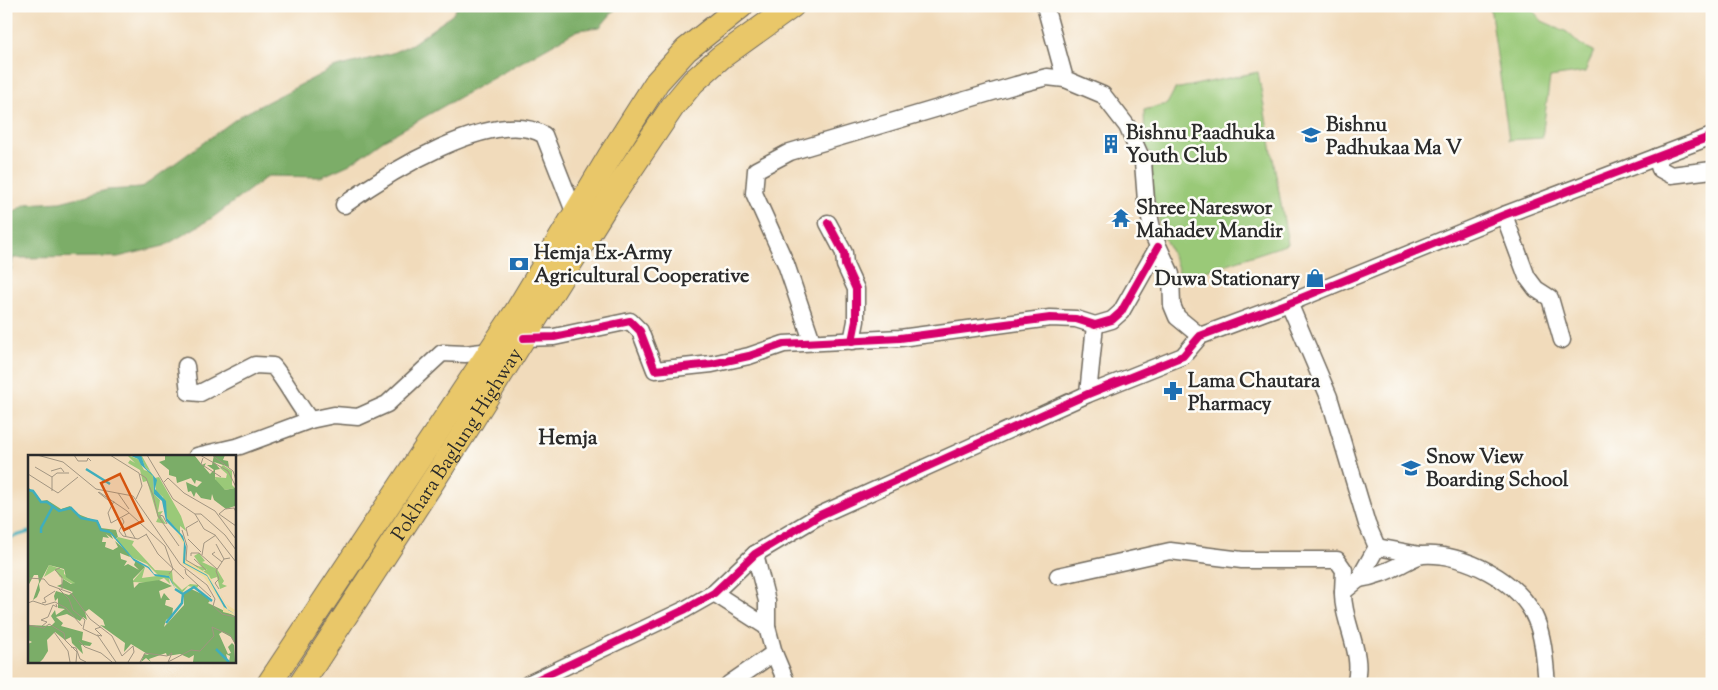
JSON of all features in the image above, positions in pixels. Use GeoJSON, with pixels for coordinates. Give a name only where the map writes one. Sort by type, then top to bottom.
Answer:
{"type":"FeatureCollection","features":[{"type":"Feature","properties":{"kind":"highway","name":"Pokhara Baglung Highway"},"geometry":{"type":"LineString","coordinates":[[269,684],[491,351],[657,82],[686,50],[741,6]]}},
{"type":"Feature","properties":{"kind":"highway","name":"Pokhara Baglung Highway"},"geometry":{"type":"LineString","coordinates":[[301,684],[524,338],[605,207],[682,94],[721,57],[792,6]]}},
{"type":"Feature","properties":{"kind":"street"},"geometry":{"type":"LineString","coordinates":[[1045,6],[1065,79]]}},
{"type":"Feature","properties":{"kind":"street"},"geometry":{"type":"LineString","coordinates":[[812,342],[786,264],[754,193],[756,170],[790,152],[1047,77],[1065,79],[1103,95],[1127,126],[1143,162],[1146,201],[1154,237],[1171,274],[1172,305],[1177,317],[1200,336]]}},
{"type":"Feature","properties":{"kind":"street"},"geometry":{"type":"LineString","coordinates":[[344,205],[402,167],[443,145],[508,129],[534,129],[544,135],[575,214]]}},
{"type":"Feature","properties":{"kind":"street"},"geometry":{"type":"LineString","coordinates":[[528,684],[684,610],[714,593],[754,554],[820,515],[1088,394],[1183,356],[1200,336],[1289,304],[1504,215],[1712,136]]}},
{"type":"Feature","properties":{"kind":"street"},"geometry":{"type":"LineString","coordinates":[[1656,157],[1660,169],[1671,175],[1712,170]]}},
{"type":"Feature","properties":{"kind":"street"},"geometry":{"type":"LineString","coordinates":[[1504,215],[1527,277],[1536,289],[1550,298],[1562,340]]}},
{"type":"Feature","properties":{"kind":"street"},"geometry":{"type":"LineString","coordinates":[[828,223],[844,254],[845,265],[856,289],[856,321],[852,341]]}},
{"type":"Feature","properties":{"kind":"street"},"geometry":{"type":"LineString","coordinates":[[524,338],[554,337],[630,321],[640,331],[655,370],[712,364],[748,356],[784,344],[852,341],[928,334],[1050,318],[1076,319],[1095,325],[1112,320],[1121,312],[1158,247]]}},
{"type":"Feature","properties":{"kind":"street"},"geometry":{"type":"LineString","coordinates":[[1289,304],[1329,397],[1367,524],[1377,547]]}},
{"type":"Feature","properties":{"kind":"street"},"geometry":{"type":"LineString","coordinates":[[1088,394],[1095,325]]}},
{"type":"Feature","properties":{"kind":"street"},"geometry":{"type":"LineString","coordinates":[[200,455],[240,446],[310,420],[334,415],[358,418],[387,404],[442,353],[491,351]]}},
{"type":"Feature","properties":{"kind":"street"},"geometry":{"type":"LineString","coordinates":[[186,366],[189,392],[200,393],[255,365],[273,366],[310,420]]}},
{"type":"Feature","properties":{"kind":"street"},"geometry":{"type":"LineString","coordinates":[[1377,547],[1420,555],[1446,555],[1482,569],[1503,580],[1522,598],[1536,619],[1547,684]]}},
{"type":"Feature","properties":{"kind":"street"},"geometry":{"type":"LineString","coordinates":[[1343,592],[1359,579],[1377,547]]}},
{"type":"Feature","properties":{"kind":"street"},"geometry":{"type":"LineString","coordinates":[[1058,576],[1170,550],[1242,560],[1337,560],[1344,570],[1343,607],[1355,654],[1358,675],[1355,684]]}},
{"type":"Feature","properties":{"kind":"street"},"geometry":{"type":"LineString","coordinates":[[754,554],[767,600],[767,626],[774,653],[787,684]]}},
{"type":"Feature","properties":{"kind":"street"},"geometry":{"type":"LineString","coordinates":[[1359,579],[1386,572],[1420,555]]}},
{"type":"Feature","properties":{"kind":"street"},"geometry":{"type":"LineString","coordinates":[[714,593],[767,626]]}},
{"type":"Feature","properties":{"kind":"street"},"geometry":{"type":"LineString","coordinates":[[729,684],[774,653]]}},
{"type":"Feature","properties":{"kind":"green space"},"geometry":{"type":"Polygon","coordinates":[[[458,6],[618,6],[600,27],[578,30],[382,141],[350,164],[321,177],[268,176],[212,218],[164,246],[118,257],[13,258],[6,295],[6,217],[26,204],[60,202],[107,190],[141,188],[240,116],[333,68],[392,53],[412,44],[452,15],[458,6]]]}},
{"type":"Feature","properties":{"kind":"green space"},"geometry":{"type":"Polygon","coordinates":[[[1490,6],[1529,6],[1542,21],[1567,32],[1581,45],[1594,51],[1585,72],[1550,77],[1542,138],[1509,140],[1490,6]]]}},
{"type":"Feature","properties":{"kind":"green space"},"geometry":{"type":"Polygon","coordinates":[[[1258,72],[1288,244],[1179,280],[1178,268],[1161,230],[1153,195],[1151,156],[1145,145],[1144,110],[1167,104],[1175,89],[1258,72]]]}},
{"type":"Feature","properties":{"kind":"waterway"},"geometry":{"type":"LineString","coordinates":[[6,539],[28,532]]}},
{"type":"Feature","properties":{"kind":"cycle path"},"geometry":{"type":"LineString","coordinates":[[528,684],[684,610],[714,593],[755,554],[820,515],[1088,394],[1183,356],[1200,336],[1289,303],[1504,215],[1712,136]]}},
{"type":"Feature","properties":{"kind":"cycle path"},"geometry":{"type":"LineString","coordinates":[[828,223],[844,253],[845,265],[856,289],[856,321],[852,341]]}},
{"type":"Feature","properties":{"kind":"cycle path"},"geometry":{"type":"LineString","coordinates":[[524,338],[554,337],[630,321],[640,331],[655,370],[712,364],[749,356],[784,344],[900,338],[1050,318],[1076,319],[1095,325],[1112,320],[1121,312],[1158,247]]}},
{"type":"Feature","properties":{"kind":"place","name":"Bishnu Padhukaa Ma V"},"geometry":{"type":"Point","coordinates":[1311,135]}},
{"type":"Feature","properties":{"kind":"place","name":"Bishnu Paadhuka Youth Club"},"geometry":{"type":"Point","coordinates":[1111,144]}},
{"type":"Feature","properties":{"kind":"place","name":"Shree Nareswor Mahadev Mandir"},"geometry":{"type":"Point","coordinates":[1121,218]}},
{"type":"Feature","properties":{"kind":"place","name":"Hemja Ex-Army Agricultural Cooperative"},"geometry":{"type":"Point","coordinates":[519,264]}},
{"type":"Feature","properties":{"kind":"place","name":"Duwa Stationary"},"geometry":{"type":"Point","coordinates":[1315,278]}},
{"type":"Feature","properties":{"kind":"place","name":"Lama Chautara Pharmacy"},"geometry":{"type":"Point","coordinates":[1173,391]}},
{"type":"Feature","properties":{"kind":"place","name":"Snow View Boarding School"},"geometry":{"type":"Point","coordinates":[1411,468]}},
{"type":"Feature","properties":{"kind":"district","name":"Hemja"},"geometry":{"type":"Point","coordinates":[568,437]}}]}
